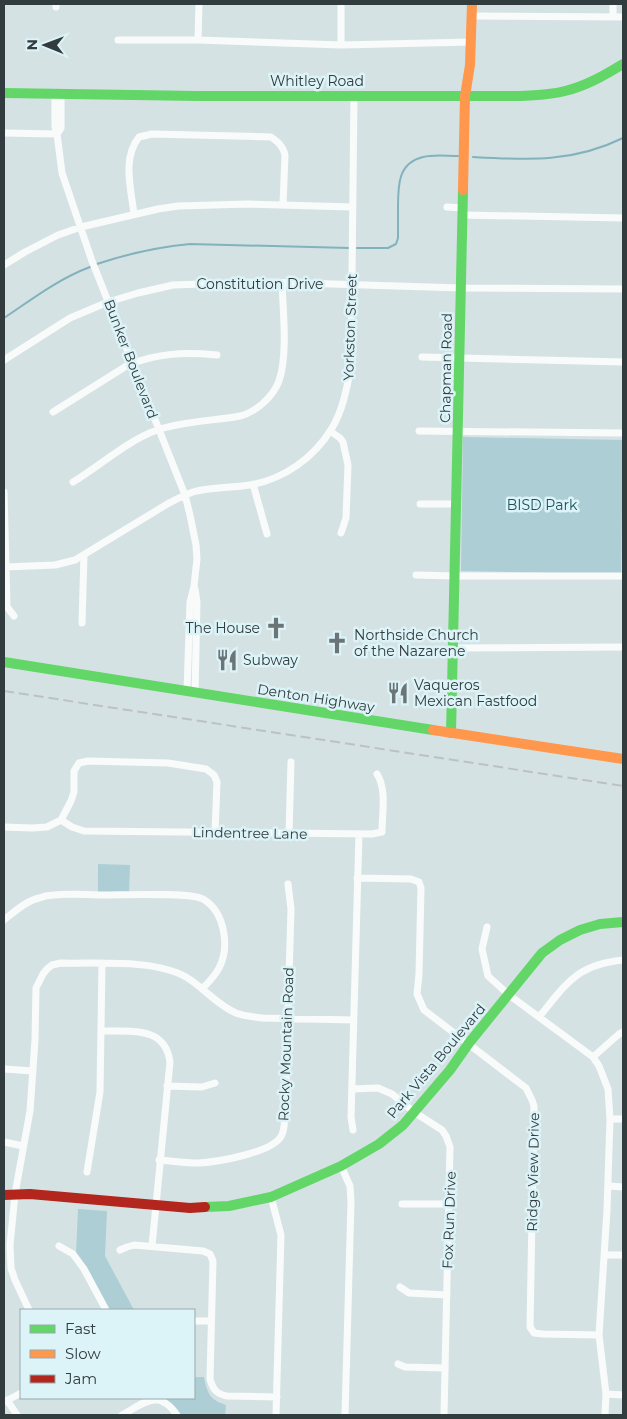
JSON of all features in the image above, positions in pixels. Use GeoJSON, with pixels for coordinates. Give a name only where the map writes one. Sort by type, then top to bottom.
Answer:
{"type":"FeatureCollection","features":[{"type":"Feature","properties":{"kind":"street"},"geometry":{"type":"LineString","coordinates":[[198,40],[200,4]]}},
{"type":"Feature","properties":{"kind":"street"},"geometry":{"type":"LineString","coordinates":[[341,4],[341,45]]}},
{"type":"Feature","properties":{"kind":"street","name":"Chapman Road"},"geometry":{"type":"LineString","coordinates":[[451,733],[465,96],[472,42],[472,4]]}},
{"type":"Feature","properties":{"kind":"street"},"geometry":{"type":"LineString","coordinates":[[613,4],[613,16]]}},
{"type":"Feature","properties":{"kind":"street"},"geometry":{"type":"LineString","coordinates":[[472,16],[623,17]]}},
{"type":"Feature","properties":{"kind":"street"},"geometry":{"type":"LineString","coordinates":[[118,40],[198,40],[341,45],[472,42]]}},
{"type":"Feature","properties":{"kind":"street","name":"Whitley Road"},"geometry":{"type":"LineString","coordinates":[[4,93],[198,96],[521,96],[557,93],[590,82],[623,64]]}},
{"type":"Feature","properties":{"kind":"street","name":"Bunker Boulevard"},"geometry":{"type":"LineString","coordinates":[[58,93],[60,128],[57,134],[62,173],[108,302],[159,430],[190,515],[197,559],[190,602],[192,636],[191,692]]}},
{"type":"Feature","properties":{"kind":"street","name":"Yorkston Street"},"geometry":{"type":"LineString","coordinates":[[5,567],[56,565],[75,560],[184,495],[204,490],[253,484],[286,472],[296,467],[315,451],[330,431],[347,390],[351,366],[354,95]]}},
{"type":"Feature","properties":{"kind":"street"},"geometry":{"type":"LineString","coordinates":[[4,133],[57,134]]}},
{"type":"Feature","properties":{"kind":"street"},"geometry":{"type":"LineString","coordinates":[[134,214],[129,161],[132,149],[139,137],[152,134],[270,137],[280,144],[284,155],[283,205]]}},
{"type":"Feature","properties":{"kind":"street"},"geometry":{"type":"LineString","coordinates":[[4,265],[58,235],[81,227],[178,206],[248,204],[353,207]]}},
{"type":"Feature","properties":{"kind":"street"},"geometry":{"type":"LineString","coordinates":[[447,207],[463,211],[623,218]]}},
{"type":"Feature","properties":{"kind":"street"},"geometry":{"type":"LineString","coordinates":[[73,482],[141,437],[159,430],[186,424],[242,415],[264,402],[275,388],[280,374],[284,342],[282,282]]}},
{"type":"Feature","properties":{"kind":"street","name":"Constitution Drive"},"geometry":{"type":"LineString","coordinates":[[4,360],[62,323],[108,302],[173,285],[282,282],[462,288],[623,289]]}},
{"type":"Feature","properties":{"kind":"street"},"geometry":{"type":"LineString","coordinates":[[53,412],[84,391],[132,363],[152,357],[191,352],[216,355]]}},
{"type":"Feature","properties":{"kind":"street"},"geometry":{"type":"LineString","coordinates":[[422,357],[623,362]]}},
{"type":"Feature","properties":{"kind":"street"},"geometry":{"type":"LineString","coordinates":[[330,431],[344,442],[348,466],[346,518],[341,532]]}},
{"type":"Feature","properties":{"kind":"street"},"geometry":{"type":"LineString","coordinates":[[419,431],[623,433]]}},
{"type":"Feature","properties":{"kind":"street"},"geometry":{"type":"LineString","coordinates":[[253,484],[267,534]]}},
{"type":"Feature","properties":{"kind":"street"},"geometry":{"type":"LineString","coordinates":[[4,492],[6,607],[14,616]]}},
{"type":"Feature","properties":{"kind":"street"},"geometry":{"type":"LineString","coordinates":[[420,504],[456,504]]}},
{"type":"Feature","properties":{"kind":"street"},"geometry":{"type":"LineString","coordinates":[[82,623],[84,556]]}},
{"type":"Feature","properties":{"kind":"street"},"geometry":{"type":"LineString","coordinates":[[416,575],[623,576]]}},
{"type":"Feature","properties":{"kind":"street"},"geometry":{"type":"LineString","coordinates":[[453,648],[623,647]]}},
{"type":"Feature","properties":{"kind":"street","name":"Denton Highway"},"geometry":{"type":"LineString","coordinates":[[4,662],[623,759]]}},
{"type":"Feature","properties":{"kind":"street"},"geometry":{"type":"LineString","coordinates":[[4,827],[47,827],[61,820],[74,792],[74,771],[79,762],[88,761],[168,763],[206,769],[214,775],[217,782],[215,832]]}},
{"type":"Feature","properties":{"kind":"street"},"geometry":{"type":"LineString","coordinates":[[289,834],[291,762]]}},
{"type":"Feature","properties":{"kind":"street","name":"Lindentree Lane"},"geometry":{"type":"LineString","coordinates":[[61,820],[72,827],[84,831],[372,834],[382,832],[383,792],[381,781],[377,774]]}},
{"type":"Feature","properties":{"kind":"street"},"geometry":{"type":"LineString","coordinates":[[353,1130],[351,1117],[359,834]]}},
{"type":"Feature","properties":{"kind":"street","name":"Ridge View Drive"},"geometry":{"type":"LineString","coordinates":[[357,878],[411,879],[419,882],[419,974],[417,994],[424,1010],[526,1088],[532,1100],[534,1106],[530,1327],[534,1333],[599,1335]]}},
{"type":"Feature","properties":{"kind":"street","name":"Rocky Mountain Road"},"geometry":{"type":"LineString","coordinates":[[159,1160],[213,1162],[257,1152],[271,1146],[280,1138],[285,1116],[291,909],[288,884]]}},
{"type":"Feature","properties":{"kind":"street"},"geometry":{"type":"LineString","coordinates":[[4,920],[37,898],[52,895],[161,895],[191,896],[202,899],[215,911],[220,920],[224,944],[218,970],[202,989]]}},
{"type":"Feature","properties":{"kind":"street","name":"Park Vista Boulevard"},"geometry":{"type":"LineString","coordinates":[[4,1195],[15,1194],[190,1208],[229,1206],[271,1197],[342,1166],[379,1144],[403,1125],[450,1070],[469,1043],[542,953],[562,938],[588,926],[607,922],[623,922]]}},
{"type":"Feature","properties":{"kind":"street"},"geometry":{"type":"LineString","coordinates":[[487,927],[482,949],[488,976],[509,995],[593,1056],[602,1072],[608,1089],[610,1123],[608,1186],[599,1335],[606,1394],[605,1415]]}},
{"type":"Feature","properties":{"kind":"street"},"geometry":{"type":"LineString","coordinates":[[539,1017],[571,979],[598,964],[623,960]]}},
{"type":"Feature","properties":{"kind":"street"},"geometry":{"type":"LineString","coordinates":[[29,1309],[11,1268],[10,1245],[15,1194],[30,1111],[34,1072],[36,988],[43,974],[52,965],[61,963],[128,964],[163,968],[186,977],[236,1013],[262,1018],[353,1020]]}},
{"type":"Feature","properties":{"kind":"street"},"geometry":{"type":"LineString","coordinates":[[88,1172],[100,1092],[102,964]]}},
{"type":"Feature","properties":{"kind":"street"},"geometry":{"type":"LineString","coordinates":[[101,1030],[146,1033],[156,1036],[165,1045],[168,1052],[170,1062],[152,1246]]}},
{"type":"Feature","properties":{"kind":"street"},"geometry":{"type":"LineString","coordinates":[[593,1056],[623,1032]]}},
{"type":"Feature","properties":{"kind":"street"},"geometry":{"type":"LineString","coordinates":[[4,1069],[34,1072]]}},
{"type":"Feature","properties":{"kind":"street"},"geometry":{"type":"LineString","coordinates":[[167,1086],[202,1087],[215,1083]]}},
{"type":"Feature","properties":{"kind":"street","name":"Fox Run Drive"},"geometry":{"type":"LineString","coordinates":[[352,1089],[378,1088],[385,1090],[442,1130],[450,1147],[444,1415]]}},
{"type":"Feature","properties":{"kind":"street"},"geometry":{"type":"LineString","coordinates":[[610,1123],[623,1120]]}},
{"type":"Feature","properties":{"kind":"street"},"geometry":{"type":"LineString","coordinates":[[4,1142],[24,1146]]}},
{"type":"Feature","properties":{"kind":"street"},"geometry":{"type":"LineString","coordinates":[[342,1166],[350,1186],[351,1202],[345,1415]]}},
{"type":"Feature","properties":{"kind":"street"},"geometry":{"type":"LineString","coordinates":[[608,1186],[623,1187]]}},
{"type":"Feature","properties":{"kind":"street","name":"Park Vista Boulevard"},"geometry":{"type":"LineString","coordinates":[[4,1189],[15,1194]]}},
{"type":"Feature","properties":{"kind":"street"},"geometry":{"type":"LineString","coordinates":[[271,1197],[280,1235],[276,1415]]}},
{"type":"Feature","properties":{"kind":"street"},"geometry":{"type":"LineString","coordinates":[[402,1204],[449,1204]]}},
{"type":"Feature","properties":{"kind":"street"},"geometry":{"type":"LineString","coordinates":[[120,1250],[126,1246],[134,1245],[203,1251],[210,1254],[213,1261],[210,1380],[219,1394],[228,1396],[277,1397]]}},
{"type":"Feature","properties":{"kind":"street"},"geometry":{"type":"LineString","coordinates":[[60,1246],[73,1254],[84,1269],[105,1309]]}},
{"type":"Feature","properties":{"kind":"street"},"geometry":{"type":"LineString","coordinates":[[604,1255],[623,1255]]}},
{"type":"Feature","properties":{"kind":"street"},"geometry":{"type":"LineString","coordinates":[[400,1287],[409,1293],[447,1295]]}},
{"type":"Feature","properties":{"kind":"street"},"geometry":{"type":"LineString","coordinates":[[195,1322],[211,1321]]}},
{"type":"Feature","properties":{"kind":"street"},"geometry":{"type":"LineString","coordinates":[[398,1364],[405,1367],[445,1368]]}},
{"type":"Feature","properties":{"kind":"street"},"geometry":{"type":"LineString","coordinates":[[17,1415],[6,1401],[20,1394]]}},
{"type":"Feature","properties":{"kind":"street"},"geometry":{"type":"LineString","coordinates":[[606,1394],[623,1395]]}},
{"type":"Feature","properties":{"kind":"street"},"geometry":{"type":"LineString","coordinates":[[122,1415],[146,1402],[158,1400],[167,1403],[176,1415]]}},
{"type":"Feature","properties":{"kind":"green space","name":"BISD Park"},"geometry":{"type":"Polygon","coordinates":[[[463,437],[623,440],[621,574],[461,571],[463,437]]]}},
{"type":"Feature","properties":{"kind":"green space"},"geometry":{"type":"Polygon","coordinates":[[[98,864],[130,865],[129,893],[98,892],[98,864]]]}},
{"type":"Feature","properties":{"kind":"green space"},"geometry":{"type":"Polygon","coordinates":[[[78,1209],[107,1211],[105,1256],[133,1309],[108,1309],[76,1254],[78,1209]]]}},
{"type":"Feature","properties":{"kind":"green space"},"geometry":{"type":"Polygon","coordinates":[[[195,1377],[204,1377],[210,1395],[216,1401],[226,1405],[225,1415],[179,1415],[166,1399],[195,1399],[195,1377]]]}},
{"type":"Feature","properties":{"kind":"waterway"},"geometry":{"type":"LineString","coordinates":[[473,157],[531,159],[568,156],[586,152],[623,138]]}},
{"type":"Feature","properties":{"kind":"waterway"},"geometry":{"type":"LineString","coordinates":[[357,248],[388,248],[396,244],[398,238],[399,183],[404,170],[409,164],[427,156],[458,156]]}},
{"type":"Feature","properties":{"kind":"waterway"},"geometry":{"type":"LineString","coordinates":[[97,264],[143,251],[190,244],[349,248]]}},
{"type":"Feature","properties":{"kind":"waterway"},"geometry":{"type":"LineString","coordinates":[[4,318],[56,284],[90,267]]}},
{"type":"Feature","properties":{"kind":"railway"},"geometry":{"type":"LineString","coordinates":[[4,691],[623,786]]}},
{"type":"Feature","properties":{"kind":"traffic: fast"},"geometry":{"type":"LineString","coordinates":[[4,93],[198,96],[543,95],[573,89],[595,80],[623,64]]}},
{"type":"Feature","properties":{"kind":"traffic: fast"},"geometry":{"type":"LineString","coordinates":[[451,733],[463,190]]}},
{"type":"Feature","properties":{"kind":"traffic: fast"},"geometry":{"type":"LineString","coordinates":[[4,662],[433,730]]}},
{"type":"Feature","properties":{"kind":"traffic: fast"},"geometry":{"type":"LineString","coordinates":[[205,1207],[229,1206],[271,1197],[341,1166],[379,1144],[403,1125],[450,1070],[469,1043],[542,953],[560,940],[580,930],[600,924],[623,922]]}},
{"type":"Feature","properties":{"kind":"traffic: slow"},"geometry":{"type":"LineString","coordinates":[[463,190],[465,96],[470,65],[472,4]]}},
{"type":"Feature","properties":{"kind":"traffic: slow"},"geometry":{"type":"LineString","coordinates":[[433,730],[623,759]]}},
{"type":"Feature","properties":{"kind":"traffic: jam"},"geometry":{"type":"LineString","coordinates":[[4,1195],[30,1194],[190,1208],[205,1207]]}},
{"type":"Feature","properties":{"kind":"place","name":"The House"},"geometry":{"type":"Point","coordinates":[276,628]}},
{"type":"Feature","properties":{"kind":"place","name":"Northside Church of the Nazarene"},"geometry":{"type":"Point","coordinates":[337,643]}},
{"type":"Feature","properties":{"kind":"place","name":"Subway"},"geometry":{"type":"Point","coordinates":[227,660]}},
{"type":"Feature","properties":{"kind":"place","name":"Vaqueros Mexican Fastfood"},"geometry":{"type":"Point","coordinates":[398,693]}}]}
